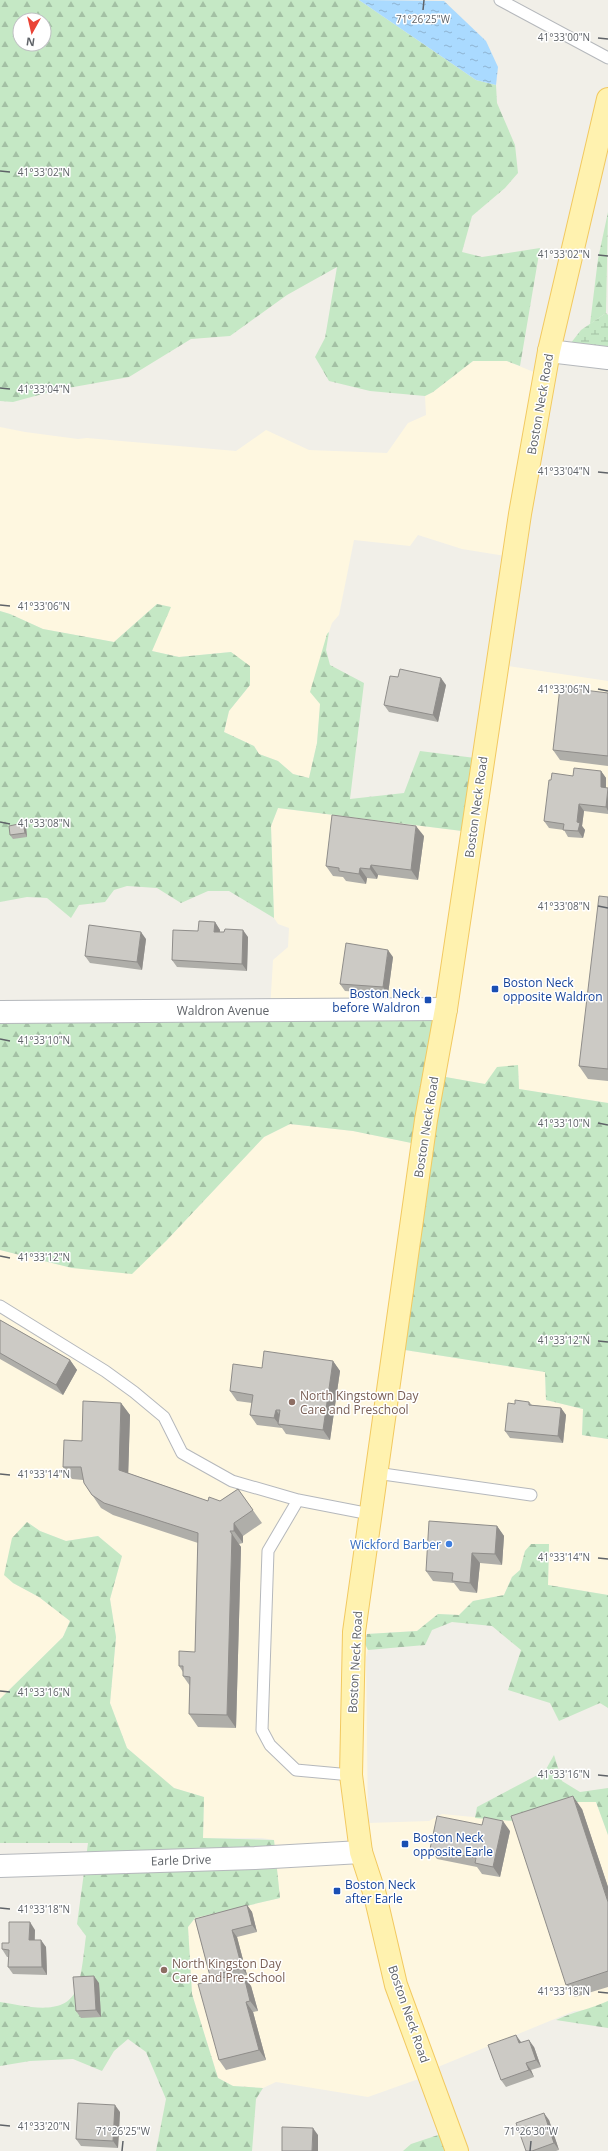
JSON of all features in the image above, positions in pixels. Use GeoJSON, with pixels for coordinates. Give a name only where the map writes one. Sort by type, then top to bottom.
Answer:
{"type":"FeatureCollection","features":[{"type":"Feature","properties":{"kind":"main road","name":"Boston Neck Road"},"geometry":{"type":"LineString","coordinates":[[458,2151],[396,1985],[375,1895],[361,1852],[351,1775],[354,1632],[426,1120],[446,1009],[520,514],[549,351],[608,99]]}},
{"type":"Feature","properties":{"kind":"street"},"geometry":{"type":"LineString","coordinates":[[549,351],[608,358]]}},
{"type":"Feature","properties":{"kind":"street","name":"Waldron Avenue"},"geometry":{"type":"LineString","coordinates":[[0,1012],[446,1009]]}},
{"type":"Feature","properties":{"kind":"street","name":"Earle Drive"},"geometry":{"type":"LineString","coordinates":[[0,1866],[255,1858],[361,1852]]}},
{"type":"Feature","properties":{"kind":"lane"},"geometry":{"type":"LineString","coordinates":[[500,0],[608,58]]}},
{"type":"Feature","properties":{"kind":"lane"},"geometry":{"type":"LineString","coordinates":[[0,1306],[105,1371],[134,1392],[164,1417],[182,1453],[232,1481],[298,1500],[370,1514]]}},
{"type":"Feature","properties":{"kind":"lane"},"geometry":{"type":"LineString","coordinates":[[376,1473],[531,1495]]}},
{"type":"Feature","properties":{"kind":"lane"},"geometry":{"type":"LineString","coordinates":[[298,1500],[268,1551],[262,1730],[270,1745],[296,1770],[351,1775]]}},
{"type":"Feature","properties":{"kind":"shaded area"},"geometry":{"type":"Polygon","coordinates":[[[473,361],[507,361],[546,377],[511,557],[462,549],[418,535],[410,546],[354,540],[339,615],[332,623],[327,634],[317,743],[309,778],[293,774],[278,761],[259,754],[254,746],[224,732],[229,711],[250,685],[231,652],[179,657],[152,651],[170,607],[157,604],[114,642],[43,629],[0,611],[0,427],[78,439],[87,438],[236,451],[266,430],[309,450],[387,453],[408,423],[426,415],[425,396],[433,392],[473,361]]]}},
{"type":"Feature","properties":{"kind":"shaded area"},"geometry":{"type":"Polygon","coordinates":[[[501,665],[608,681],[608,1103],[519,1089],[518,1065],[485,1084],[439,1076],[270,1010],[273,960],[288,947],[289,928],[278,924],[274,918],[271,826],[278,808],[470,832],[501,665]]]}},
{"type":"Feature","properties":{"kind":"shaded area"},"geometry":{"type":"Polygon","coordinates":[[[290,1124],[353,1131],[422,1145],[405,1350],[545,1372],[546,1400],[583,1409],[582,1435],[608,1439],[608,1595],[548,1585],[549,1544],[525,1551],[520,1570],[512,1577],[504,1595],[473,1601],[459,1615],[438,1614],[417,1631],[367,1634],[365,1644],[368,1650],[366,1657],[368,1823],[429,1821],[442,1814],[514,1821],[573,1802],[596,1802],[608,1835],[608,2001],[588,2010],[574,2011],[433,2069],[427,2076],[368,2097],[276,2082],[263,2088],[233,2086],[218,2078],[192,1994],[188,1927],[195,1918],[280,1898],[274,1840],[262,1838],[203,1838],[204,1797],[174,1788],[127,1748],[110,1703],[116,1637],[110,1599],[122,1556],[98,1536],[66,1541],[40,1531],[27,1522],[13,1583],[39,1597],[70,1621],[63,1637],[0,1699],[0,1250],[72,1268],[166,1241],[264,1137],[290,1124]]]}},
{"type":"Feature","properties":{"kind":"green space"},"geometry":{"type":"Polygon","coordinates":[[[0,0],[359,0],[476,80],[496,85],[497,103],[515,145],[518,173],[505,188],[472,216],[462,252],[482,257],[540,248],[520,366],[507,361],[473,361],[433,392],[425,396],[370,391],[329,381],[315,357],[325,338],[337,267],[287,295],[230,336],[191,339],[129,377],[57,390],[13,402],[0,401],[0,0]]]}},
{"type":"Feature","properties":{"kind":"green space"},"geometry":{"type":"Polygon","coordinates":[[[608,212],[606,313],[590,324],[598,259],[608,212]]]}},
{"type":"Feature","properties":{"kind":"green space"},"geometry":{"type":"Polygon","coordinates":[[[606,313],[608,315],[608,362],[567,348],[581,330],[606,313]]]}},
{"type":"Feature","properties":{"kind":"green space"},"geometry":{"type":"Polygon","coordinates":[[[157,604],[171,607],[152,651],[179,657],[231,652],[250,666],[250,685],[229,711],[224,732],[254,746],[259,754],[278,761],[293,774],[309,778],[317,743],[320,704],[310,692],[327,634],[329,632],[326,650],[330,665],[364,683],[350,799],[404,793],[420,751],[483,759],[470,832],[278,808],[271,826],[274,918],[229,891],[208,891],[181,903],[157,888],[127,886],[114,890],[105,902],[79,905],[71,918],[47,898],[27,897],[0,902],[0,611],[43,629],[114,642],[157,604]]]}},
{"type":"Feature","properties":{"kind":"green space"},"geometry":{"type":"Polygon","coordinates":[[[0,1013],[446,1015],[440,1076],[485,1084],[497,1067],[518,1065],[519,1089],[608,1103],[608,1439],[582,1435],[583,1409],[546,1400],[545,1372],[405,1350],[403,1347],[421,1145],[353,1131],[290,1124],[264,1137],[166,1241],[132,1274],[72,1268],[0,1250],[0,1013]]]}},
{"type":"Feature","properties":{"kind":"green space"},"geometry":{"type":"Polygon","coordinates":[[[27,1522],[40,1531],[66,1541],[98,1536],[122,1556],[110,1599],[116,1637],[110,1703],[127,1748],[174,1788],[204,1797],[203,1838],[274,1840],[280,1898],[195,1918],[188,1927],[192,1994],[218,2078],[233,2086],[263,2088],[256,2099],[252,2151],[156,2151],[166,2099],[146,2052],[128,2039],[114,2051],[102,2071],[73,2059],[30,2061],[0,2066],[0,2002],[42,2008],[53,2007],[70,1999],[76,1990],[80,1978],[86,1936],[77,1924],[88,1843],[0,1843],[0,1699],[63,1637],[70,1621],[39,1597],[13,1583],[4,1575],[12,1538],[27,1522]]]}},
{"type":"Feature","properties":{"kind":"green space"},"geometry":{"type":"Polygon","coordinates":[[[531,1544],[549,1544],[548,1585],[608,1595],[608,1708],[600,1703],[559,1721],[550,1703],[508,1690],[521,1650],[492,1626],[452,1622],[432,1630],[425,1645],[368,1650],[365,1644],[367,1634],[417,1631],[438,1614],[459,1615],[473,1601],[504,1595],[512,1577],[520,1570],[525,1551],[531,1544]]]}},
{"type":"Feature","properties":{"kind":"green space"},"geometry":{"type":"Polygon","coordinates":[[[554,1755],[562,1781],[580,1792],[608,1788],[608,1835],[596,1802],[573,1802],[514,1821],[475,1818],[477,1807],[545,1771],[554,1755]]]}},
{"type":"Feature","properties":{"kind":"green space"},"geometry":{"type":"Polygon","coordinates":[[[608,2001],[608,2028],[556,2020],[595,2006],[608,2001]]]}},
{"type":"Feature","properties":{"kind":"green space"},"geometry":{"type":"Polygon","coordinates":[[[447,2132],[457,2151],[403,2151],[411,2144],[447,2132]]]}},
{"type":"Feature","properties":{"kind":"water"},"geometry":{"type":"Polygon","coordinates":[[[359,0],[444,1],[486,41],[498,67],[496,85],[476,80],[359,0]]]}},
{"type":"Feature","properties":{"kind":"building"},"geometry":{"type":"Polygon","coordinates":[[[400,669],[441,678],[433,715],[384,705],[390,676],[398,677],[400,669]]]}},
{"type":"Feature","properties":{"kind":"building"},"geometry":{"type":"Polygon","coordinates":[[[560,687],[608,693],[608,756],[553,750],[560,687]]]}},
{"type":"Feature","properties":{"kind":"building"},"geometry":{"type":"Polygon","coordinates":[[[574,768],[601,771],[601,787],[608,788],[606,807],[579,804],[577,822],[580,823],[578,831],[563,830],[564,824],[544,821],[549,780],[551,780],[552,773],[573,776],[574,768]]]}},
{"type":"Feature","properties":{"kind":"building"},"geometry":{"type":"Polygon","coordinates":[[[332,815],[416,826],[411,870],[371,865],[370,869],[360,868],[359,874],[339,871],[339,868],[326,866],[332,815]]]}},
{"type":"Feature","properties":{"kind":"building"},"geometry":{"type":"Polygon","coordinates":[[[23,823],[25,833],[10,835],[9,826],[23,823]]]}},
{"type":"Feature","properties":{"kind":"building"},"geometry":{"type":"Polygon","coordinates":[[[599,896],[608,897],[608,1069],[579,1066],[599,896]]]}},
{"type":"Feature","properties":{"kind":"building"},"geometry":{"type":"Polygon","coordinates":[[[199,921],[215,922],[214,932],[224,932],[225,929],[243,930],[242,964],[172,960],[173,930],[198,931],[199,921]]]}},
{"type":"Feature","properties":{"kind":"building"},"geometry":{"type":"Polygon","coordinates":[[[89,925],[141,932],[137,962],[85,956],[89,925]]]}},
{"type":"Feature","properties":{"kind":"building"},"geometry":{"type":"Polygon","coordinates":[[[346,943],[388,950],[383,987],[340,984],[346,943]]]}},
{"type":"Feature","properties":{"kind":"building"},"geometry":{"type":"Polygon","coordinates":[[[0,1320],[70,1360],[56,1385],[0,1353],[0,1320]]]}},
{"type":"Feature","properties":{"kind":"building"},"geometry":{"type":"Polygon","coordinates":[[[264,1351],[333,1361],[323,1430],[278,1424],[280,1410],[276,1410],[274,1418],[250,1415],[253,1395],[230,1391],[233,1364],[262,1368],[264,1351]]]}},
{"type":"Feature","properties":{"kind":"building"},"geometry":{"type":"Polygon","coordinates":[[[515,1400],[529,1402],[529,1405],[561,1408],[558,1436],[505,1431],[508,1403],[515,1404],[515,1400]]]}},
{"type":"Feature","properties":{"kind":"building"},"geometry":{"type":"Polygon","coordinates":[[[83,1401],[121,1403],[119,1470],[208,1501],[209,1497],[220,1501],[238,1489],[253,1510],[234,1523],[234,1531],[230,1531],[232,1534],[227,1715],[189,1714],[190,1677],[183,1676],[183,1666],[179,1666],[179,1651],[195,1652],[198,1533],[104,1503],[92,1495],[84,1483],[81,1467],[63,1467],[64,1440],[82,1441],[83,1401]]]}},
{"type":"Feature","properties":{"kind":"building"},"geometry":{"type":"Polygon","coordinates":[[[429,1521],[497,1526],[495,1554],[472,1553],[470,1583],[452,1581],[453,1573],[426,1571],[429,1521]]]}},
{"type":"Feature","properties":{"kind":"building"},"geometry":{"type":"Polygon","coordinates":[[[573,1796],[608,1902],[608,1971],[566,1985],[511,1816],[573,1796]]]}},
{"type":"Feature","properties":{"kind":"building"},"geometry":{"type":"Polygon","coordinates":[[[437,1816],[482,1825],[484,1817],[503,1821],[493,1867],[475,1863],[476,1858],[430,1849],[437,1816]]]}},
{"type":"Feature","properties":{"kind":"building"},"geometry":{"type":"Polygon","coordinates":[[[247,1905],[252,1925],[232,1930],[242,1968],[210,1976],[195,1919],[247,1905]]]}},
{"type":"Feature","properties":{"kind":"building"},"geometry":{"type":"Polygon","coordinates":[[[9,1922],[30,1922],[29,1940],[41,1940],[42,1967],[8,1967],[9,1950],[2,1949],[2,1943],[9,1943],[9,1922]]]}},
{"type":"Feature","properties":{"kind":"building"},"geometry":{"type":"Polygon","coordinates":[[[238,1974],[239,1977],[244,1976],[250,2001],[246,2002],[259,2050],[219,2060],[198,1984],[238,1974]]]}},
{"type":"Feature","properties":{"kind":"building"},"geometry":{"type":"Polygon","coordinates":[[[94,1976],[96,2010],[76,2011],[73,1977],[94,1976]]]}},
{"type":"Feature","properties":{"kind":"building"},"geometry":{"type":"Polygon","coordinates":[[[516,2035],[519,2043],[529,2040],[536,2060],[526,2063],[529,2070],[501,2080],[488,2045],[516,2035]]]}},
{"type":"Feature","properties":{"kind":"building"},"geometry":{"type":"Polygon","coordinates":[[[78,2103],[115,2105],[113,2141],[76,2139],[78,2103]]]}},
{"type":"Feature","properties":{"kind":"building"},"geometry":{"type":"Polygon","coordinates":[[[544,2113],[554,2143],[532,2151],[526,2151],[516,2123],[544,2113]]]}},
{"type":"Feature","properties":{"kind":"building"},"geometry":{"type":"Polygon","coordinates":[[[282,2127],[313,2128],[312,2151],[282,2151],[282,2127]]]}},
{"type":"Feature","properties":{"kind":"place","name":"Boston Neck opposite Waldron"},"geometry":{"type":"Point","coordinates":[495,989]}},
{"type":"Feature","properties":{"kind":"place","name":"Boston Neck before Waldron"},"geometry":{"type":"Point","coordinates":[428,1000]}},
{"type":"Feature","properties":{"kind":"place","name":"North Kingstown Day Care and Preschool"},"geometry":{"type":"Point","coordinates":[292,1402]}},
{"type":"Feature","properties":{"kind":"place","name":"Wickford Barber"},"geometry":{"type":"Point","coordinates":[449,1544]}},
{"type":"Feature","properties":{"kind":"place","name":"Boston Neck opposite Earle"},"geometry":{"type":"Point","coordinates":[405,1844]}},
{"type":"Feature","properties":{"kind":"place","name":"Boston Neck after Earle"},"geometry":{"type":"Point","coordinates":[337,1891]}},
{"type":"Feature","properties":{"kind":"place","name":"North Kingston Day Care and Pre-School"},"geometry":{"type":"Point","coordinates":[164,1970]}}]}
